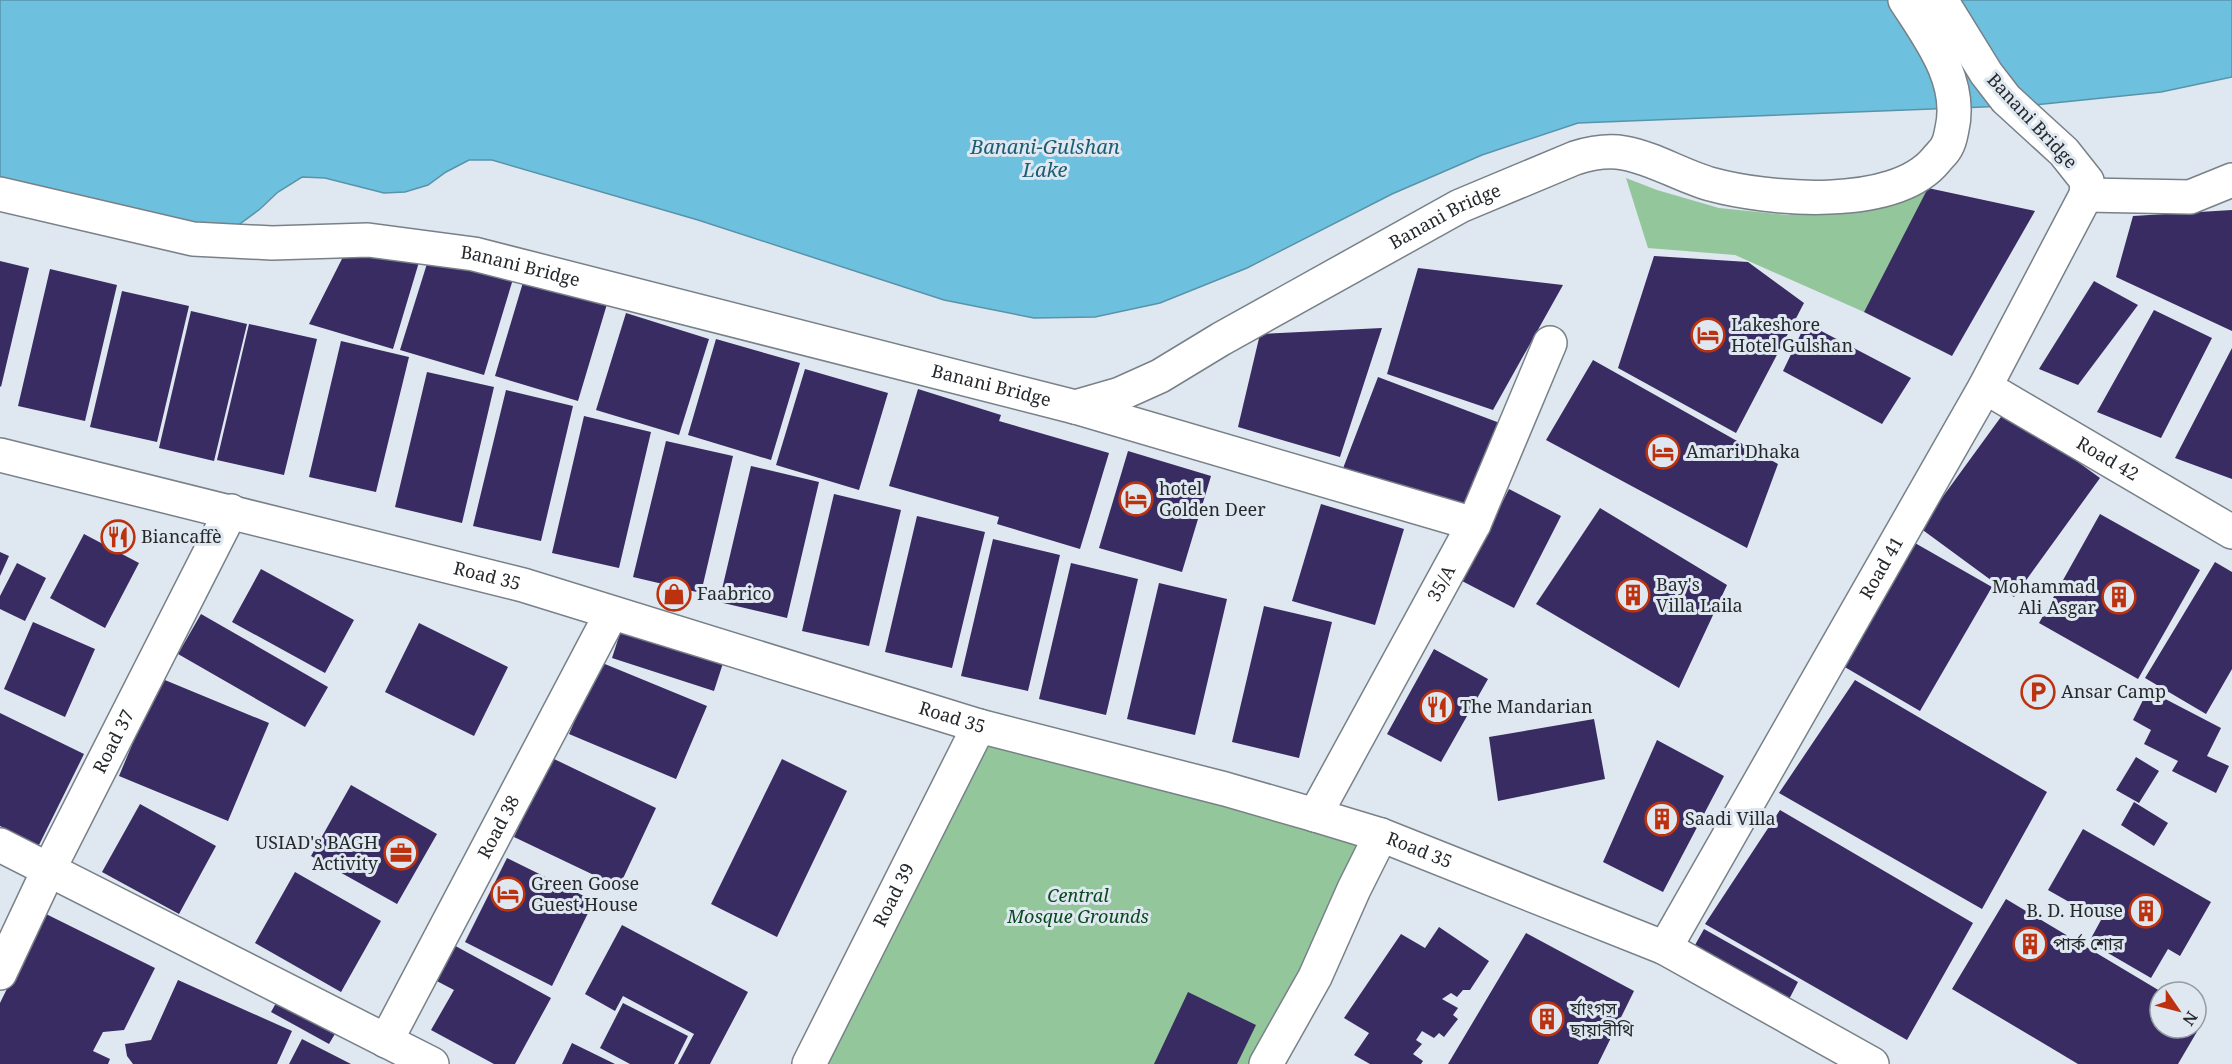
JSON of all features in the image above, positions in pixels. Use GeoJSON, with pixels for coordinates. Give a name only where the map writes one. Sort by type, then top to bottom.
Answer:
{"type":"FeatureCollection","features":[{"type":"Feature","properties":{"kind":"main road","name":"Banani Bridge"},"geometry":{"type":"LineString","coordinates":[[0,195],[193,239],[272,243],[368,240],[474,254],[1075,407],[1120,394],[1160,376],[1231,333],[1460,206],[1592,153],[1624,153],[1707,183],[1738,191],[1790,198],[1850,195],[1884,190],[1909,181],[1930,168],[1948,146],[1954,120],[1952,89],[1939,52],[1905,0]]}},
{"type":"Feature","properties":{"kind":"main road","name":"Banani Bridge"},"geometry":{"type":"LineString","coordinates":[[1941,0],[1986,73],[2006,99],[2064,152],[2086,188]]}},
{"type":"Feature","properties":{"kind":"main road"},"geometry":{"type":"LineString","coordinates":[[2086,188],[2190,197],[2232,180]]}},
{"type":"Feature","properties":{"kind":"main road","name":"Road 41"},"geometry":{"type":"LineString","coordinates":[[1665,948],[1984,387],[2086,188]]}},
{"type":"Feature","properties":{"kind":"main road","name":"35/A"},"geometry":{"type":"LineString","coordinates":[[1316,815],[1474,524],[1550,343]]}},
{"type":"Feature","properties":{"kind":"main road","name":"Road 42"},"geometry":{"type":"LineString","coordinates":[[1984,387],[2232,532]]}},
{"type":"Feature","properties":{"kind":"main road"},"geometry":{"type":"LineString","coordinates":[[1075,407],[1474,524]]}},
{"type":"Feature","properties":{"kind":"main road","name":"Road 35"},"geometry":{"type":"LineString","coordinates":[[0,455],[523,585],[979,726],[1225,789],[1381,835],[1665,948],[1872,1064]]}},
{"type":"Feature","properties":{"kind":"main road","name":"Road 37"},"geometry":{"type":"LineString","coordinates":[[0,973],[48,871],[231,511]]}},
{"type":"Feature","properties":{"kind":"main road","name":"Road 38"},"geometry":{"type":"LineString","coordinates":[[386,1041],[611,614]]}},
{"type":"Feature","properties":{"kind":"main road","name":"Road 39"},"geometry":{"type":"LineString","coordinates":[[809,1064],[979,726]]}},
{"type":"Feature","properties":{"kind":"main road"},"geometry":{"type":"LineString","coordinates":[[1266,1064],[1315,977],[1381,835]]}},
{"type":"Feature","properties":{"kind":"main road"},"geometry":{"type":"LineString","coordinates":[[0,845],[432,1064]]}},
{"type":"Feature","properties":{"kind":"green space"},"geometry":{"type":"Polygon","coordinates":[[[1626,178],[1657,190],[1719,208],[1788,215],[1850,195],[1928,189],[1864,312],[1735,255],[1648,248],[1626,178]]]}},
{"type":"Feature","properties":{"kind":"green space","name":"Central Mosque Grounds"},"geometry":{"type":"Polygon","coordinates":[[[988,734],[1380,822],[1258,1064],[819,1064],[988,734]]]}},
{"type":"Feature","properties":{"kind":"water","name":"Banani-Gulshan Lake"},"geometry":{"type":"Polygon","coordinates":[[[0,0],[2232,0],[2232,77],[2161,92],[2034,105],[1578,123],[1482,155],[1392,194],[1247,268],[1160,303],[1095,317],[1034,318],[944,300],[698,220],[492,160],[469,160],[428,185],[405,192],[384,193],[325,178],[302,177],[278,192],[229,232],[0,189],[0,0]]]}},
{"type":"Feature","properties":{"kind":"building"},"geometry":{"type":"Polygon","coordinates":[[[1928,188],[2035,211],[1952,356],[1864,312],[1928,188]]]}},
{"type":"Feature","properties":{"kind":"building"},"geometry":{"type":"Polygon","coordinates":[[[2232,210],[2232,331],[2116,277],[2133,216],[2232,210]]]}},
{"type":"Feature","properties":{"kind":"building"},"geometry":{"type":"Polygon","coordinates":[[[347,249],[422,252],[393,349],[309,324],[347,249]]]}},
{"type":"Feature","properties":{"kind":"building"},"geometry":{"type":"Polygon","coordinates":[[[430,254],[513,279],[484,375],[400,350],[430,254]]]}},
{"type":"Feature","properties":{"kind":"building","name":"Lakeshore Hotel Gulshan"},"geometry":{"type":"Polygon","coordinates":[[[1654,256],[1748,262],[1804,303],[1736,433],[1618,368],[1654,256]]]}},
{"type":"Feature","properties":{"kind":"building"},"geometry":{"type":"Polygon","coordinates":[[[0,261],[29,268],[1,387],[0,386],[0,261]]]}},
{"type":"Feature","properties":{"kind":"building"},"geometry":{"type":"Polygon","coordinates":[[[1418,268],[1563,285],[1493,410],[1387,374],[1418,268]]]}},
{"type":"Feature","properties":{"kind":"building"},"geometry":{"type":"Polygon","coordinates":[[[50,269],[117,285],[85,421],[18,406],[50,269]]]}},
{"type":"Feature","properties":{"kind":"building"},"geometry":{"type":"Polygon","coordinates":[[[524,279],[607,304],[578,401],[495,376],[524,279]]]}},
{"type":"Feature","properties":{"kind":"building"},"geometry":{"type":"Polygon","coordinates":[[[2094,281],[2138,305],[2078,385],[2039,369],[2094,281]]]}},
{"type":"Feature","properties":{"kind":"building"},"geometry":{"type":"Polygon","coordinates":[[[122,291],[189,306],[157,442],[90,427],[122,291]]]}},
{"type":"Feature","properties":{"kind":"building"},"geometry":{"type":"Polygon","coordinates":[[[2154,310],[2212,338],[2161,438],[2097,412],[2154,310]]]}},
{"type":"Feature","properties":{"kind":"building"},"geometry":{"type":"Polygon","coordinates":[[[191,311],[247,324],[214,461],[159,448],[191,311]]]}},
{"type":"Feature","properties":{"kind":"building"},"geometry":{"type":"Polygon","coordinates":[[[626,313],[709,339],[679,435],[596,410],[626,313]]]}},
{"type":"Feature","properties":{"kind":"building"},"geometry":{"type":"Polygon","coordinates":[[[1806,323],[1911,378],[1882,424],[1783,371],[1806,323]]]}},
{"type":"Feature","properties":{"kind":"building"},"geometry":{"type":"Polygon","coordinates":[[[249,324],[317,339],[284,475],[217,460],[249,324]]]}},
{"type":"Feature","properties":{"kind":"building"},"geometry":{"type":"Polygon","coordinates":[[[1382,328],[1340,457],[1238,427],[1260,334],[1382,328]]]}},
{"type":"Feature","properties":{"kind":"building"},"geometry":{"type":"Polygon","coordinates":[[[716,339],[800,363],[771,460],[688,435],[716,339]]]}},
{"type":"Feature","properties":{"kind":"building"},"geometry":{"type":"Polygon","coordinates":[[[341,341],[409,357],[376,492],[309,477],[341,341]]]}},
{"type":"Feature","properties":{"kind":"building"},"geometry":{"type":"Polygon","coordinates":[[[2232,348],[2232,479],[2175,458],[2232,348]]]}},
{"type":"Feature","properties":{"kind":"building","name":"Amari Dhaka"},"geometry":{"type":"Polygon","coordinates":[[[1593,360],[1778,464],[1747,548],[1546,440],[1593,360]]]}},
{"type":"Feature","properties":{"kind":"building"},"geometry":{"type":"Polygon","coordinates":[[[805,369],[888,393],[859,490],[776,465],[805,369]]]}},
{"type":"Feature","properties":{"kind":"building"},"geometry":{"type":"Polygon","coordinates":[[[427,372],[494,387],[462,523],[395,507],[427,372]]]}},
{"type":"Feature","properties":{"kind":"building"},"geometry":{"type":"Polygon","coordinates":[[[1378,377],[1505,425],[1469,519],[1342,471],[1378,377]]]}},
{"type":"Feature","properties":{"kind":"building"},"geometry":{"type":"Polygon","coordinates":[[[918,389],[1001,415],[999,421],[1109,453],[1080,549],[997,524],[999,517],[889,486],[918,389]]]}},
{"type":"Feature","properties":{"kind":"building"},"geometry":{"type":"Polygon","coordinates":[[[506,390],[573,406],[541,541],[473,526],[506,390]]]}},
{"type":"Feature","properties":{"kind":"building"},"geometry":{"type":"Polygon","coordinates":[[[2006,410],[2100,478],[2014,597],[1920,528],[2006,410]]]}},
{"type":"Feature","properties":{"kind":"building"},"geometry":{"type":"Polygon","coordinates":[[[584,416],[651,432],[619,568],[552,553],[584,416]]]}},
{"type":"Feature","properties":{"kind":"building"},"geometry":{"type":"Polygon","coordinates":[[[666,441],[733,456],[701,593],[633,577],[666,441]]]}},
{"type":"Feature","properties":{"kind":"building"},"geometry":{"type":"Polygon","coordinates":[[[1128,451],[1211,476],[1182,572],[1099,548],[1128,451]]]}},
{"type":"Feature","properties":{"kind":"building"},"geometry":{"type":"Polygon","coordinates":[[[751,466],[819,482],[787,618],[719,602],[751,466]]]}},
{"type":"Feature","properties":{"kind":"building"},"geometry":{"type":"Polygon","coordinates":[[[1509,489],[1561,516],[1514,608],[1462,581],[1509,489]]]}},
{"type":"Feature","properties":{"kind":"building"},"geometry":{"type":"Polygon","coordinates":[[[834,494],[901,510],[869,646],[802,631],[834,494]]]}},
{"type":"Feature","properties":{"kind":"building"},"geometry":{"type":"Polygon","coordinates":[[[1321,504],[1404,529],[1375,625],[1292,601],[1321,504]]]}},
{"type":"Feature","properties":{"kind":"building","name":"Bay's Villa Laila"},"geometry":{"type":"Polygon","coordinates":[[[1600,508],[1727,585],[1679,688],[1536,604],[1600,508]]]}},
{"type":"Feature","properties":{"kind":"building","name":"Mohammad Ali Asgar"},"geometry":{"type":"Polygon","coordinates":[[[2100,514],[2200,570],[2138,679],[2039,623],[2100,514]]]}},
{"type":"Feature","properties":{"kind":"building"},"geometry":{"type":"Polygon","coordinates":[[[917,516],[985,532],[952,668],[885,652],[917,516]]]}},
{"type":"Feature","properties":{"kind":"building"},"geometry":{"type":"Polygon","coordinates":[[[84,534],[139,563],[105,628],[50,598],[84,534]]]}},
{"type":"Feature","properties":{"kind":"building"},"geometry":{"type":"Polygon","coordinates":[[[993,539],[1060,555],[1028,691],[961,676],[993,539]]]}},
{"type":"Feature","properties":{"kind":"building"},"geometry":{"type":"Polygon","coordinates":[[[1915,543],[1992,587],[1920,711],[1843,666],[1915,543]]]}},
{"type":"Feature","properties":{"kind":"building"},"geometry":{"type":"Polygon","coordinates":[[[0,552],[9,556],[0,576],[0,552]]]}},
{"type":"Feature","properties":{"kind":"building"},"geometry":{"type":"Polygon","coordinates":[[[2215,562],[2232,572],[2232,669],[2206,714],[2145,678],[2215,562]]]}},
{"type":"Feature","properties":{"kind":"building"},"geometry":{"type":"Polygon","coordinates":[[[17,563],[46,578],[25,621],[0,609],[0,596],[17,563]]]}},
{"type":"Feature","properties":{"kind":"building"},"geometry":{"type":"Polygon","coordinates":[[[1071,563],[1138,579],[1106,715],[1039,699],[1071,563]]]}},
{"type":"Feature","properties":{"kind":"building"},"geometry":{"type":"Polygon","coordinates":[[[261,569],[354,620],[325,673],[232,622],[261,569]]]}},
{"type":"Feature","properties":{"kind":"building"},"geometry":{"type":"Polygon","coordinates":[[[1159,583],[1227,599],[1195,735],[1127,719],[1159,583]]]}},
{"type":"Feature","properties":{"kind":"building"},"geometry":{"type":"Polygon","coordinates":[[[1264,606],[1332,622],[1299,758],[1232,742],[1264,606]]]}},
{"type":"Feature","properties":{"kind":"building"},"geometry":{"type":"Polygon","coordinates":[[[201,614],[328,687],[305,727],[178,654],[201,614]]]}},
{"type":"Feature","properties":{"kind":"building"},"geometry":{"type":"Polygon","coordinates":[[[33,622],[95,649],[65,717],[4,689],[33,622]]]}},
{"type":"Feature","properties":{"kind":"building"},"geometry":{"type":"Polygon","coordinates":[[[419,623],[508,667],[474,736],[385,692],[419,623]]]}},
{"type":"Feature","properties":{"kind":"building"},"geometry":{"type":"Polygon","coordinates":[[[622,627],[724,660],[714,691],[612,658],[622,627]]]}},
{"type":"Feature","properties":{"kind":"building","name":"The Mandarian"},"geometry":{"type":"Polygon","coordinates":[[[1434,649],[1488,679],[1441,762],[1387,734],[1434,649]]]}},
{"type":"Feature","properties":{"kind":"building"},"geometry":{"type":"Polygon","coordinates":[[[600,662],[707,706],[676,779],[569,734],[600,662]]]}},
{"type":"Feature","properties":{"kind":"building"},"geometry":{"type":"Polygon","coordinates":[[[160,678],[269,723],[228,821],[119,776],[160,678]]]}},
{"type":"Feature","properties":{"kind":"building"},"geometry":{"type":"Polygon","coordinates":[[[1855,680],[2047,792],[1982,909],[1779,793],[1855,680]]]}},
{"type":"Feature","properties":{"kind":"building"},"geometry":{"type":"Polygon","coordinates":[[[2148,690],[2221,728],[2207,756],[2229,766],[2216,793],[2172,771],[2178,761],[2144,744],[2151,730],[2133,720],[2148,690]]]}},
{"type":"Feature","properties":{"kind":"building"},"geometry":{"type":"Polygon","coordinates":[[[0,713],[84,754],[39,845],[0,826],[0,713]]]}},
{"type":"Feature","properties":{"kind":"building"},"geometry":{"type":"Polygon","coordinates":[[[1594,719],[1605,779],[1498,801],[1489,737],[1594,719]]]}},
{"type":"Feature","properties":{"kind":"building","name":"Saadi Villa"},"geometry":{"type":"Polygon","coordinates":[[[1657,740],[1724,776],[1663,892],[1603,862],[1657,740]]]}},
{"type":"Feature","properties":{"kind":"building"},"geometry":{"type":"Polygon","coordinates":[[[2136,757],[2159,771],[2139,803],[2116,790],[2136,757]]]}},
{"type":"Feature","properties":{"kind":"building"},"geometry":{"type":"Polygon","coordinates":[[[552,758],[656,808],[619,887],[514,837],[552,758]]]}},
{"type":"Feature","properties":{"kind":"building"},"geometry":{"type":"Polygon","coordinates":[[[782,759],[847,791],[777,937],[711,904],[782,759]]]}},
{"type":"Feature","properties":{"kind":"building"},"geometry":{"type":"Polygon","coordinates":[[[351,785],[437,834],[397,904],[311,856],[351,785]]]}},
{"type":"Feature","properties":{"kind":"building"},"geometry":{"type":"Polygon","coordinates":[[[2134,802],[2168,823],[2154,846],[2121,825],[2134,802]]]}},
{"type":"Feature","properties":{"kind":"building"},"geometry":{"type":"Polygon","coordinates":[[[140,804],[216,846],[179,914],[102,872],[140,804]]]}},
{"type":"Feature","properties":{"kind":"building"},"geometry":{"type":"Polygon","coordinates":[[[1780,810],[1973,923],[1907,1040],[1705,924],[1780,810]]]}},
{"type":"Feature","properties":{"kind":"building","name":"B. D. House"},"geometry":{"type":"Polygon","coordinates":[[[2083,829],[2211,902],[2180,956],[2168,949],[2151,978],[2089,942],[2101,920],[2048,890],[2083,829]]]}},
{"type":"Feature","properties":{"kind":"building"},"geometry":{"type":"Polygon","coordinates":[[[507,858],[594,901],[552,986],[465,942],[507,858]]]}},
{"type":"Feature","properties":{"kind":"building"},"geometry":{"type":"Polygon","coordinates":[[[295,872],[381,921],[341,992],[255,943],[295,872]]]}},
{"type":"Feature","properties":{"kind":"building","name":"পার্ক শোর"},"geometry":{"type":"Polygon","coordinates":[[[2006,899],[2148,984],[2148,1040],[2192,1040],[2178,1064],[2078,1064],[1952,989],[2006,899]]]}},
{"type":"Feature","properties":{"kind":"building"},"geometry":{"type":"Polygon","coordinates":[[[44,913],[155,968],[124,1030],[103,1032],[93,1051],[110,1059],[108,1064],[0,1064],[0,1003],[44,913]]]}},
{"type":"Feature","properties":{"kind":"building"},"geometry":{"type":"Polygon","coordinates":[[[622,925],[748,992],[710,1064],[678,1064],[694,1034],[623,996],[615,1011],[585,994],[622,925]]]}},
{"type":"Feature","properties":{"kind":"building"},"geometry":{"type":"Polygon","coordinates":[[[1439,927],[1489,961],[1470,990],[1463,990],[1457,997],[1451,993],[1442,999],[1458,1008],[1453,1015],[1458,1019],[1444,1037],[1439,1033],[1434,1038],[1422,1031],[1416,1040],[1422,1044],[1413,1054],[1423,1061],[1421,1064],[1370,1064],[1354,1055],[1369,1033],[1344,1018],[1401,934],[1425,948],[1439,927]]]}},
{"type":"Feature","properties":{"kind":"building"},"geometry":{"type":"Polygon","coordinates":[[[1704,929],[1798,982],[1785,1007],[1690,954],[1704,929]]]}},
{"type":"Feature","properties":{"kind":"building","name":"র্যাংগস ছায়াবীথি"},"geometry":{"type":"Polygon","coordinates":[[[1526,933],[1634,991],[1598,1064],[1448,1064],[1526,933]]]}},
{"type":"Feature","properties":{"kind":"building"},"geometry":{"type":"Polygon","coordinates":[[[450,943],[551,998],[515,1064],[494,1064],[431,1030],[454,990],[431,978],[450,943]]]}},
{"type":"Feature","properties":{"kind":"building"},"geometry":{"type":"Polygon","coordinates":[[[178,980],[292,1031],[277,1064],[133,1064],[127,1056],[125,1044],[151,1040],[178,980]]]}},
{"type":"Feature","properties":{"kind":"building"},"geometry":{"type":"Polygon","coordinates":[[[1188,992],[1256,1025],[1237,1064],[1154,1064],[1188,992]]]}},
{"type":"Feature","properties":{"kind":"building"},"geometry":{"type":"Polygon","coordinates":[[[281,994],[339,1027],[329,1044],[271,1012],[281,994]]]}},
{"type":"Feature","properties":{"kind":"building"},"geometry":{"type":"Polygon","coordinates":[[[623,1003],[688,1036],[674,1064],[630,1064],[600,1048],[623,1003]]]}},
{"type":"Feature","properties":{"kind":"building"},"geometry":{"type":"Polygon","coordinates":[[[302,1039],[351,1064],[289,1064],[302,1039]]]}},
{"type":"Feature","properties":{"kind":"building"},"geometry":{"type":"Polygon","coordinates":[[[572,1043],[615,1064],[562,1064],[572,1043]]]}},
{"type":"Feature","properties":{"kind":"place","name":"Lakeshore Hotel Gulshan"},"geometry":{"type":"Point","coordinates":[1708,335]}},
{"type":"Feature","properties":{"kind":"place","name":"Amari Dhaka"},"geometry":{"type":"Point","coordinates":[1663,452]}},
{"type":"Feature","properties":{"kind":"place","name":"hotel Golden Deer"},"geometry":{"type":"Point","coordinates":[1136,499]}},
{"type":"Feature","properties":{"kind":"place","name":"Biancaffè"},"geometry":{"type":"Point","coordinates":[118,537]}},
{"type":"Feature","properties":{"kind":"place","name":"Faabrico"},"geometry":{"type":"Point","coordinates":[674,594]}},
{"type":"Feature","properties":{"kind":"place","name":"Bay's Villa Laila"},"geometry":{"type":"Point","coordinates":[1633,595]}},
{"type":"Feature","properties":{"kind":"place","name":"Mohammad Ali Asgar"},"geometry":{"type":"Point","coordinates":[2119,597]}},
{"type":"Feature","properties":{"kind":"place","name":"Ansar Camp"},"geometry":{"type":"Point","coordinates":[2038,692]}},
{"type":"Feature","properties":{"kind":"place","name":"The Mandarian"},"geometry":{"type":"Point","coordinates":[1437,707]}},
{"type":"Feature","properties":{"kind":"place","name":"Saadi Villa"},"geometry":{"type":"Point","coordinates":[1662,819]}},
{"type":"Feature","properties":{"kind":"place","name":"USIAD's BAGH Activity"},"geometry":{"type":"Point","coordinates":[401,853]}},
{"type":"Feature","properties":{"kind":"place","name":"Green Goose Guest House"},"geometry":{"type":"Point","coordinates":[508,894]}},
{"type":"Feature","properties":{"kind":"place","name":"B. D. House"},"geometry":{"type":"Point","coordinates":[2146,911]}},
{"type":"Feature","properties":{"kind":"place","name":"পার্ক শোর"},"geometry":{"type":"Point","coordinates":[2030,944]}},
{"type":"Feature","properties":{"kind":"place","name":"র্যাংগস ছায়াবীথি"},"geometry":{"type":"Point","coordinates":[1547,1019]}}]}
